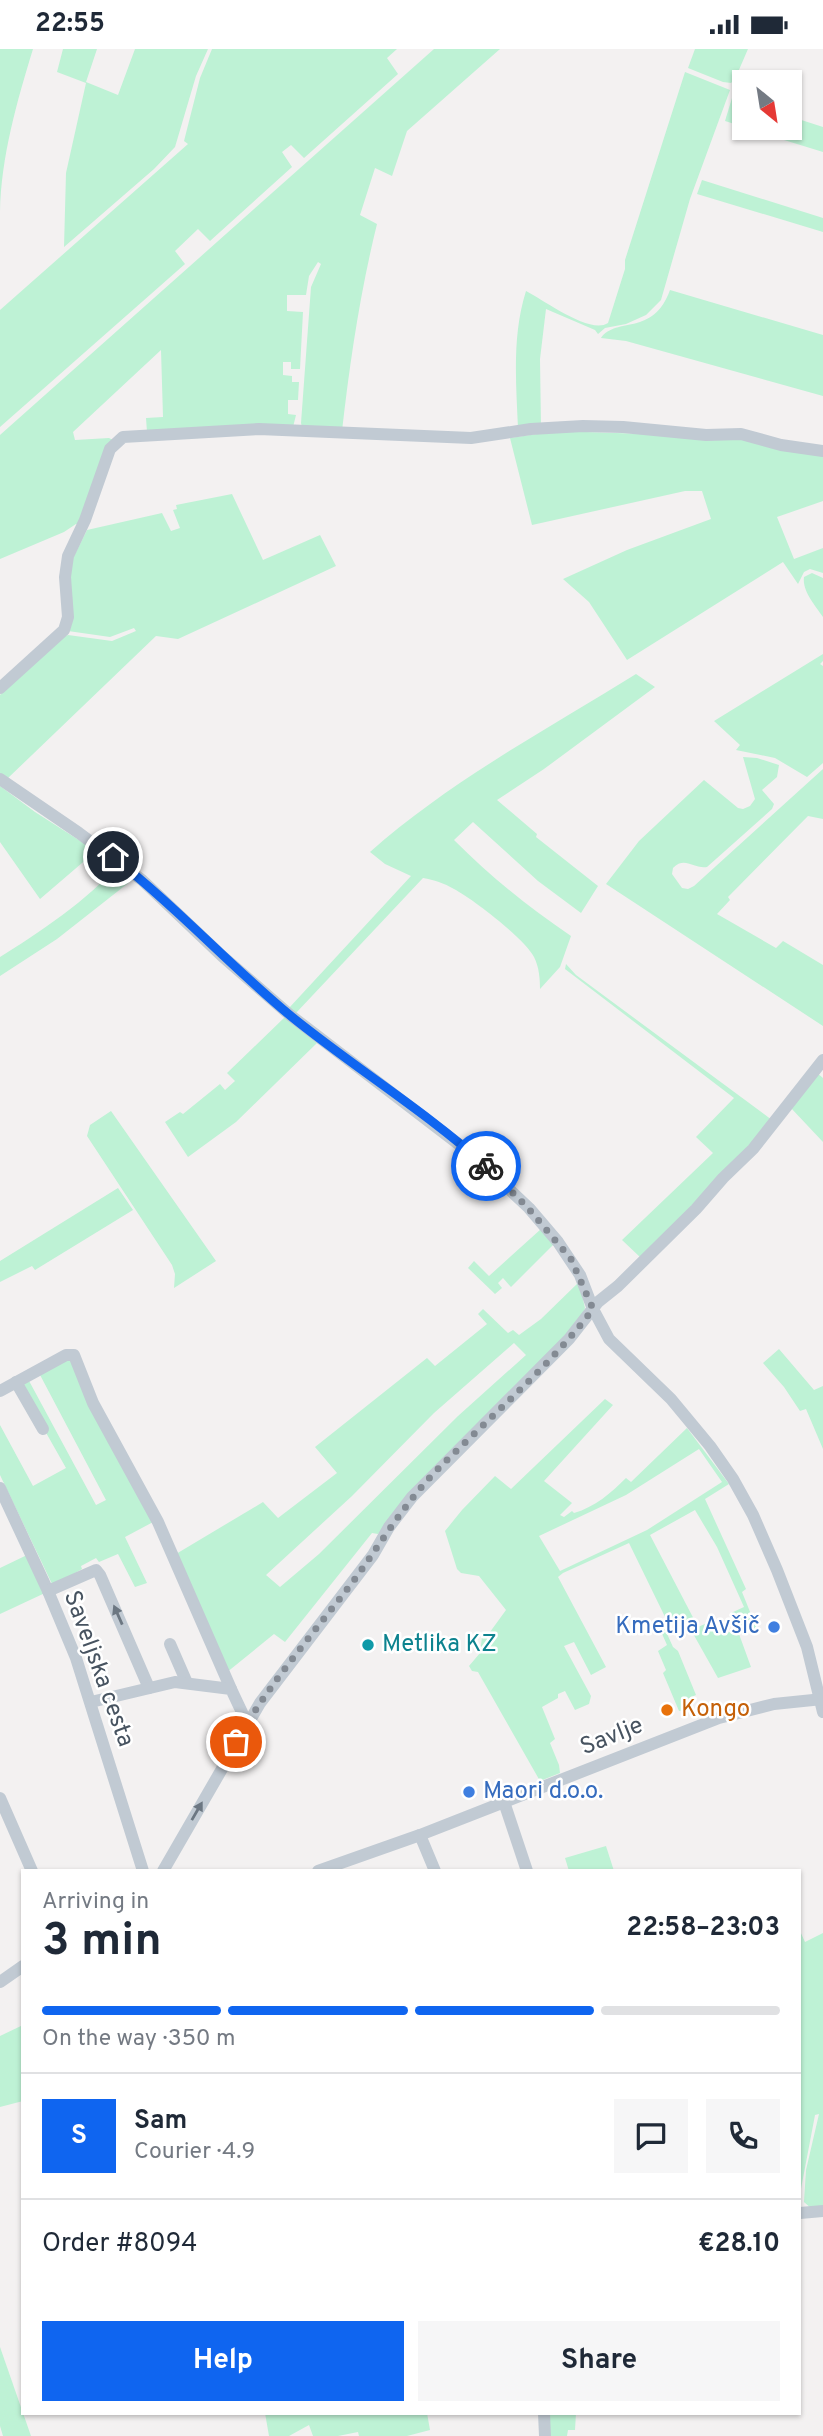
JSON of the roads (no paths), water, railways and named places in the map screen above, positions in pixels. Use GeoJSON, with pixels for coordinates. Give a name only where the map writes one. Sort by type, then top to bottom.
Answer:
{"type":"FeatureCollection","features":[{"type":"Feature","properties":{"kind":"street"},"geometry":{"type":"LineString","coordinates":[[0,688],[64,630],[68,617],[65,577],[68,556],[85,520],[110,449],[119,439],[130,436],[259,429],[471,438],[531,429],[583,426],[706,435],[741,434],[781,445],[823,451]]}},
{"type":"Feature","properties":{"kind":"street"},"geometry":{"type":"LineString","coordinates":[[0,779],[142,880],[222,957],[290,1015],[437,1126],[501,1180],[546,1227],[571,1259],[609,1339],[671,1399],[733,1479],[765,1541],[818,1667],[822,1704]]}},
{"type":"Feature","properties":{"kind":"street"},"geometry":{"type":"LineString","coordinates":[[164,1869],[260,1703],[373,1555],[389,1527],[412,1497],[569,1339],[593,1309],[686,1219],[753,1149],[823,1060]]}},
{"type":"Feature","properties":{"kind":"street"},"geometry":{"type":"LineString","coordinates":[[0,1391],[65,1355],[74,1355],[93,1403],[158,1521],[247,1723]]}},
{"type":"Feature","properties":{"kind":"street"},"geometry":{"type":"LineString","coordinates":[[16,1382],[43,1429]]}},
{"type":"Feature","properties":{"kind":"street","name":"Saveljska cesta"},"geometry":{"type":"LineString","coordinates":[[0,1488],[76,1658],[92,1702],[141,1869]]}},
{"type":"Feature","properties":{"kind":"street"},"geometry":{"type":"LineString","coordinates":[[48,1591],[96,1570],[146,1683]]}},
{"type":"Feature","properties":{"kind":"street"},"geometry":{"type":"LineString","coordinates":[[170,1644],[187,1683]]}},
{"type":"Feature","properties":{"kind":"street","name":"Saveljska cesta"},"geometry":{"type":"LineString","coordinates":[[92,1702],[120,1697],[146,1683],[175,1682],[230,1689]]}},
{"type":"Feature","properties":{"kind":"street","name":"Savlje"},"geometry":{"type":"LineString","coordinates":[[324,1869],[419,1835],[719,1718],[775,1704],[822,1704]]}},
{"type":"Feature","properties":{"kind":"street"},"geometry":{"type":"LineString","coordinates":[[0,1798],[31,1869]]}},
{"type":"Feature","properties":{"kind":"street"},"geometry":{"type":"LineString","coordinates":[[504,1801],[526,1869]]}},
{"type":"Feature","properties":{"kind":"street"},"geometry":{"type":"LineString","coordinates":[[419,1835],[434,1869]]}},
{"type":"Feature","properties":{"kind":"street"},"geometry":{"type":"LineString","coordinates":[[0,1980],[21,1967]]}},
{"type":"Feature","properties":{"kind":"street"},"geometry":{"type":"LineString","coordinates":[[801,2213],[823,2211]]}},
{"type":"Feature","properties":{"kind":"street"},"geometry":{"type":"LineString","coordinates":[[544,2415],[545,2436]]}},
{"type":"Feature","properties":{"kind":"place","name":"Kmetija Avšič"},"geometry":{"type":"Point","coordinates":[774,1627]}},
{"type":"Feature","properties":{"kind":"place","name":"Metlika KZ"},"geometry":{"type":"Point","coordinates":[368,1645]}},
{"type":"Feature","properties":{"kind":"place","name":"Kongo"},"geometry":{"type":"Point","coordinates":[667,1710]}},
{"type":"Feature","properties":{"kind":"place","name":"Maori d.o.o."},"geometry":{"type":"Point","coordinates":[469,1792]}}]}
